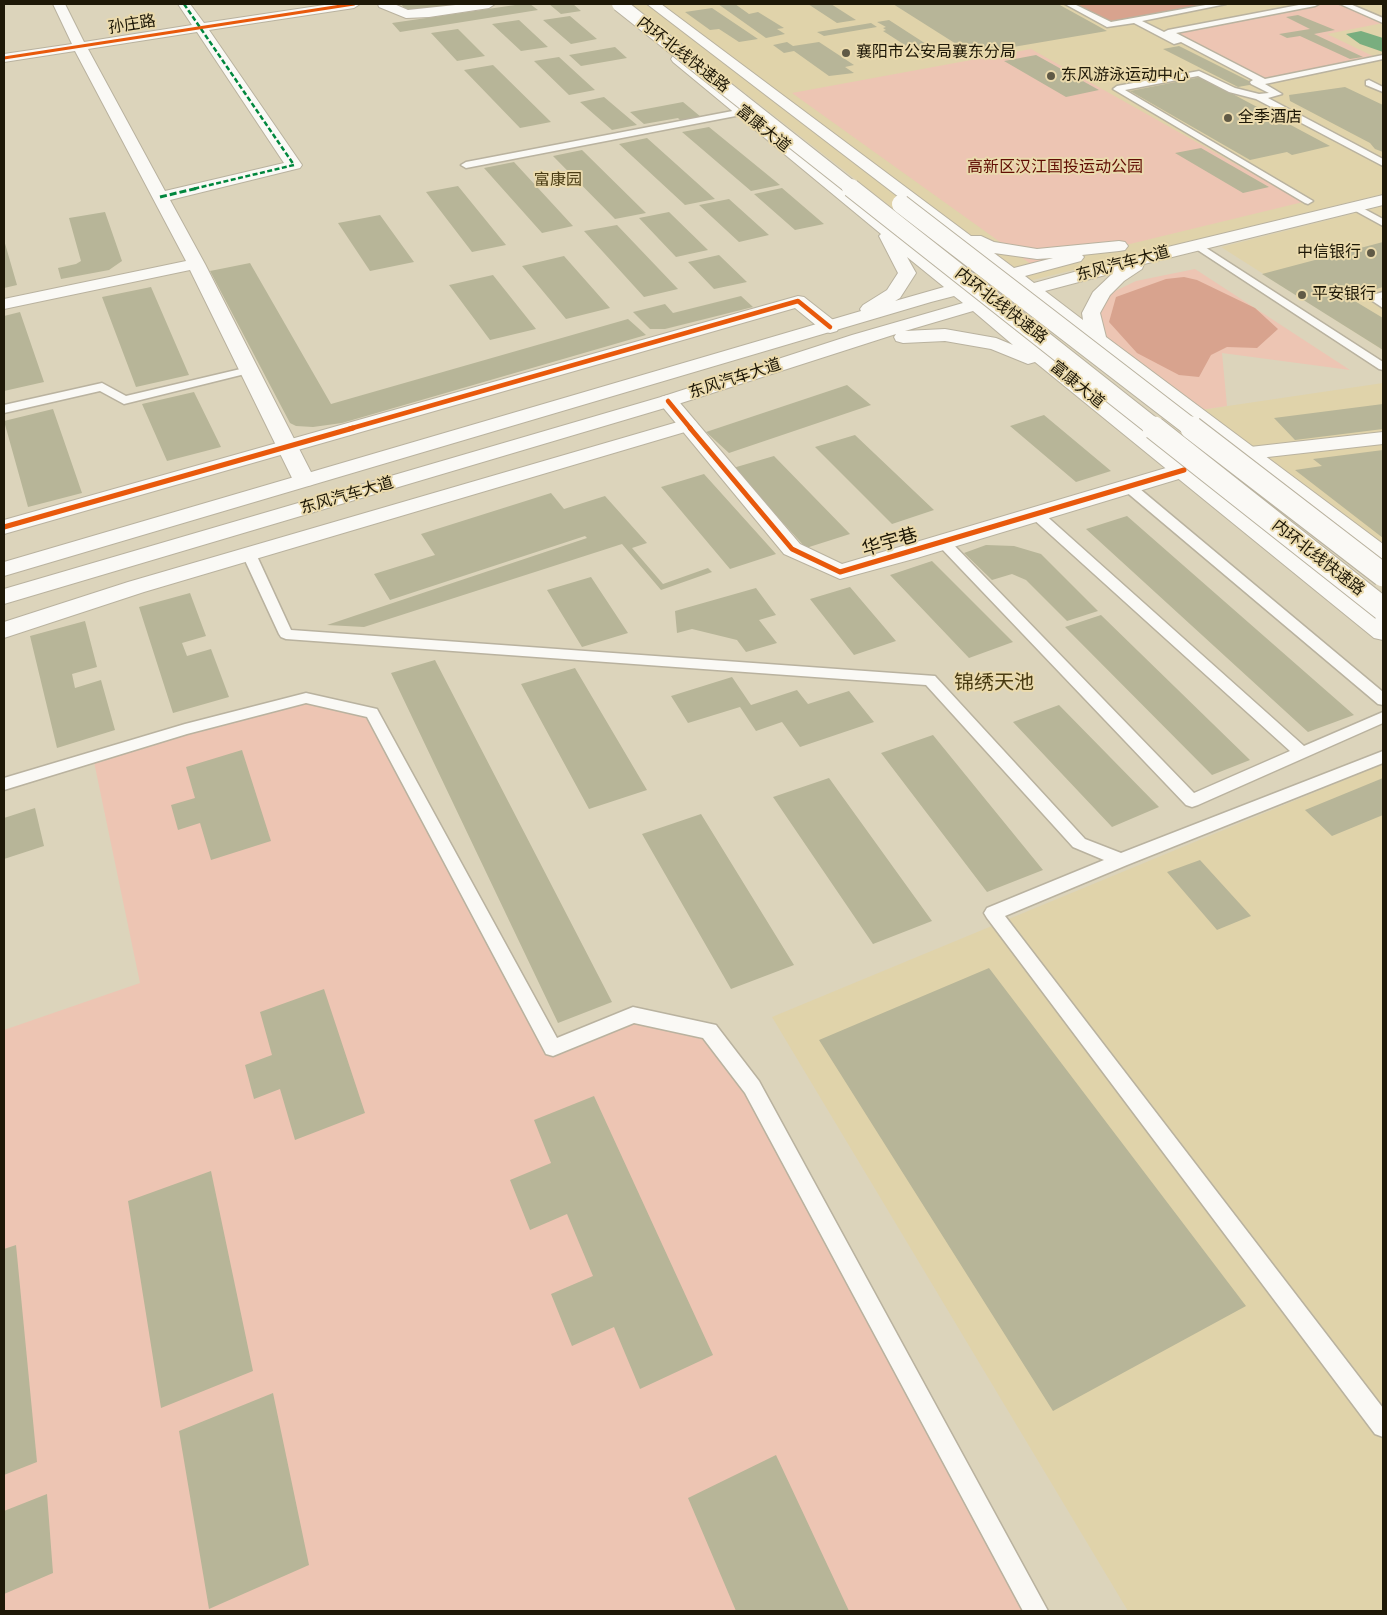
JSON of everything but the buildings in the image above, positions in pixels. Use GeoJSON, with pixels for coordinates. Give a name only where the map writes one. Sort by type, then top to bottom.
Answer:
{"type":"FeatureCollection","features":[{"type":"Feature","properties":{"kind":"main road"},"geometry":{"type":"LineString","coordinates":[[59,4],[196,264],[304,480]]}},
{"type":"Feature","properties":{"kind":"main road"},"geometry":{"type":"LineString","coordinates":[[160,196],[294,165],[184,4]]}},
{"type":"Feature","properties":{"kind":"main road","name":"孙庄路"},"geometry":{"type":"LineString","coordinates":[[4,58],[354,4]]}},
{"type":"Feature","properties":{"kind":"main road"},"geometry":{"type":"LineString","coordinates":[[384,4],[406,14],[429,13],[489,4]]}},
{"type":"Feature","properties":{"kind":"main road","name":"富康大道"},"geometry":{"type":"LineString","coordinates":[[609,4],[976,304],[1383,632]]}},
{"type":"Feature","properties":{"kind":"main road","name":"内环北线快速路"},"geometry":{"type":"LineString","coordinates":[[618,4],[1383,609]]}},
{"type":"Feature","properties":{"kind":"main road","name":"内环北线快速路"},"geometry":{"type":"LineString","coordinates":[[643,4],[1383,575]]}},
{"type":"Feature","properties":{"kind":"main road","name":"富康大道"},"geometry":{"type":"LineString","coordinates":[[653,4],[1383,555]]}},
{"type":"Feature","properties":{"kind":"main road"},"geometry":{"type":"LineString","coordinates":[[1285,206],[1327,196]]}},
{"type":"Feature","properties":{"kind":"main road","name":"东风汽车大道"},"geometry":{"type":"LineString","coordinates":[[4,569],[830,327],[854,330],[976,304],[1197,245],[1383,200]]}},
{"type":"Feature","properties":{"kind":"main road","name":"东风汽车大道"},"geometry":{"type":"LineString","coordinates":[[4,597],[668,401],[958,289],[1125,245],[1037,254],[990,247],[943,224]]}},
{"type":"Feature","properties":{"kind":"main road"},"geometry":{"type":"LineString","coordinates":[[854,330],[894,294],[906,273],[884,228]]}},
{"type":"Feature","properties":{"kind":"main road"},"geometry":{"type":"LineString","coordinates":[[1096,339],[1091,313],[1102,292],[1118,277],[1148,258]]}},
{"type":"Feature","properties":{"kind":"main road"},"geometry":{"type":"LineString","coordinates":[[4,304],[196,264]]}},
{"type":"Feature","properties":{"kind":"main road"},"geometry":{"type":"LineString","coordinates":[[4,527],[798,301],[830,327]]}},
{"type":"Feature","properties":{"kind":"main road"},"geometry":{"type":"LineString","coordinates":[[854,330],[946,335],[996,344],[1064,375]]}},
{"type":"Feature","properties":{"kind":"main road","name":"华宇巷"},"geometry":{"type":"LineString","coordinates":[[668,401],[792,549],[840,572],[944,543],[1184,470]]}},
{"type":"Feature","properties":{"kind":"main road"},"geometry":{"type":"LineString","coordinates":[[4,630],[249,554],[688,425]]}},
{"type":"Feature","properties":{"kind":"main road"},"geometry":{"type":"LineString","coordinates":[[1250,453],[1383,438]]}},
{"type":"Feature","properties":{"kind":"lane"},"geometry":{"type":"LineString","coordinates":[[1069,4],[1110,25],[1222,4]]}},
{"type":"Feature","properties":{"kind":"lane"},"geometry":{"type":"LineString","coordinates":[[1315,4],[1168,32],[1264,82],[1383,57]]}},
{"type":"Feature","properties":{"kind":"lane"},"geometry":{"type":"LineString","coordinates":[[1344,4],[1383,21]]}},
{"type":"Feature","properties":{"kind":"lane"},"geometry":{"type":"LineString","coordinates":[[1159,7],[1172,13]]}},
{"type":"Feature","properties":{"kind":"lane"},"geometry":{"type":"LineString","coordinates":[[1134,20],[1278,94],[1259,97]]}},
{"type":"Feature","properties":{"kind":"lane"},"geometry":{"type":"LineString","coordinates":[[1308,201],[1116,89],[1199,73],[1232,90],[1259,97],[1383,163]]}},
{"type":"Feature","properties":{"kind":"lane"},"geometry":{"type":"LineString","coordinates":[[1369,83],[1383,90]]}},
{"type":"Feature","properties":{"kind":"lane"},"geometry":{"type":"LineString","coordinates":[[466,165],[743,112]]}},
{"type":"Feature","properties":{"kind":"lane"},"geometry":{"type":"LineString","coordinates":[[1354,207],[1383,224]]}},
{"type":"Feature","properties":{"kind":"lane"},"geometry":{"type":"LineString","coordinates":[[1197,245],[1383,367]]}},
{"type":"Feature","properties":{"kind":"lane"},"geometry":{"type":"LineString","coordinates":[[1383,295],[1373,298],[1383,305]]}},
{"type":"Feature","properties":{"kind":"lane"},"geometry":{"type":"LineString","coordinates":[[4,409],[102,387],[124,400],[249,370]]}},
{"type":"Feature","properties":{"kind":"lane"},"geometry":{"type":"LineString","coordinates":[[1129,487],[1383,700]]}},
{"type":"Feature","properties":{"kind":"lane"},"geometry":{"type":"LineString","coordinates":[[1037,514],[1302,753]]}},
{"type":"Feature","properties":{"kind":"lane"},"geometry":{"type":"LineString","coordinates":[[944,543],[1192,801],[1383,717]]}},
{"type":"Feature","properties":{"kind":"lane"},"geometry":{"type":"LineString","coordinates":[[249,554],[286,634],[930,680],[1079,844],[1122,860]]}},
{"type":"Feature","properties":{"kind":"lane"},"geometry":{"type":"LineString","coordinates":[[4,784],[185,729],[306,698],[372,713],[553,1048],[632,1015],[709,1031],[752,1086],[1036,1611]]}},
{"type":"Feature","properties":{"kind":"lane"},"geometry":{"type":"LineString","coordinates":[[1383,757],[993,913],[1383,1426]]}},
{"type":"Feature","properties":{"kind":"shaded area"},"geometry":{"type":"Polygon","coordinates":[[[631,4],[1383,4],[1383,194],[996,289],[631,4]]]}},
{"type":"Feature","properties":{"kind":"shaded area"},"geometry":{"type":"Polygon","coordinates":[[[1069,4],[1222,4],[1110,25],[1069,4]]]}},
{"type":"Feature","properties":{"kind":"shaded area"},"geometry":{"type":"Polygon","coordinates":[[[1361,31],[1383,38],[1383,52],[1360,44],[1346,34],[1361,31]]]}},
{"type":"Feature","properties":{"kind":"shaded area"},"geometry":{"type":"Polygon","coordinates":[[[1383,206],[1383,350],[1221,247],[1383,206]]]}},
{"type":"Feature","properties":{"kind":"shaded area"},"geometry":{"type":"Polygon","coordinates":[[[1184,277],[1197,280],[1255,308],[1278,329],[1257,348],[1227,347],[1211,355],[1199,377],[1179,375],[1137,353],[1109,322],[1116,297],[1166,279],[1184,277]]]}},
{"type":"Feature","properties":{"kind":"shaded area"},"geometry":{"type":"Polygon","coordinates":[[[1383,383],[1383,552],[1194,411],[1383,383]]]}},
{"type":"Feature","properties":{"kind":"shaded area"},"geometry":{"type":"Polygon","coordinates":[[[1383,764],[1383,1611],[1128,1611],[772,1017],[1383,764]]]}},
{"type":"Feature","properties":{"kind":"green space"},"geometry":{"type":"Polygon","coordinates":[[[1315,4],[1344,4],[1383,21],[1383,23],[1327,34],[1377,58],[1264,82],[1168,32],[1315,4]]]}},
{"type":"Feature","properties":{"kind":"green space","name":"高新区汉江国投运动公园"},"geometry":{"type":"Polygon","coordinates":[[[1031,49],[1303,202],[1035,267],[792,93],[1031,49]]]}},
{"type":"Feature","properties":{"kind":"green space"},"geometry":{"type":"Polygon","coordinates":[[[1195,269],[1350,370],[1222,353],[1227,406],[1194,411],[1107,346],[1100,314],[1111,293],[1136,281],[1195,269]]]}},
{"type":"Feature","properties":{"kind":"green space"},"geometry":{"type":"Polygon","coordinates":[[[306,698],[372,713],[553,1048],[633,1015],[709,1031],[841,1249],[1035,1611],[4,1611],[4,1030],[140,983],[93,757],[306,698]]]}},
{"type":"Feature","properties":{"kind":"marked path"},"geometry":{"type":"LineString","coordinates":[[160,197],[294,165],[184,4]]}},
{"type":"Feature","properties":{"kind":"cycle path"},"geometry":{"type":"LineString","coordinates":[[4,58],[354,4]]}},
{"type":"Feature","properties":{"kind":"cycle path"},"geometry":{"type":"LineString","coordinates":[[4,527],[798,301],[830,327]]}},
{"type":"Feature","properties":{"kind":"cycle path"},"geometry":{"type":"LineString","coordinates":[[668,401],[792,549],[840,572],[1184,470]]}},
{"type":"Feature","properties":{"kind":"place","name":"襄阳市公安局襄东分局"},"geometry":{"type":"Point","coordinates":[846,53]}},
{"type":"Feature","properties":{"kind":"place","name":"东风游泳运动中心"},"geometry":{"type":"Point","coordinates":[1051,76]}},
{"type":"Feature","properties":{"kind":"place","name":"全季酒店"},"geometry":{"type":"Point","coordinates":[1228,118]}},
{"type":"Feature","properties":{"kind":"place","name":"中信银行"},"geometry":{"type":"Point","coordinates":[1371,253]}},
{"type":"Feature","properties":{"kind":"place","name":"平安银行"},"geometry":{"type":"Point","coordinates":[1302,295]}},
{"type":"Feature","properties":{"kind":"district","name":"富康园"},"geometry":{"type":"Point","coordinates":[558,181]}},
{"type":"Feature","properties":{"kind":"district","name":"锦绣天池"},"geometry":{"type":"Point","coordinates":[994,684]}}]}
